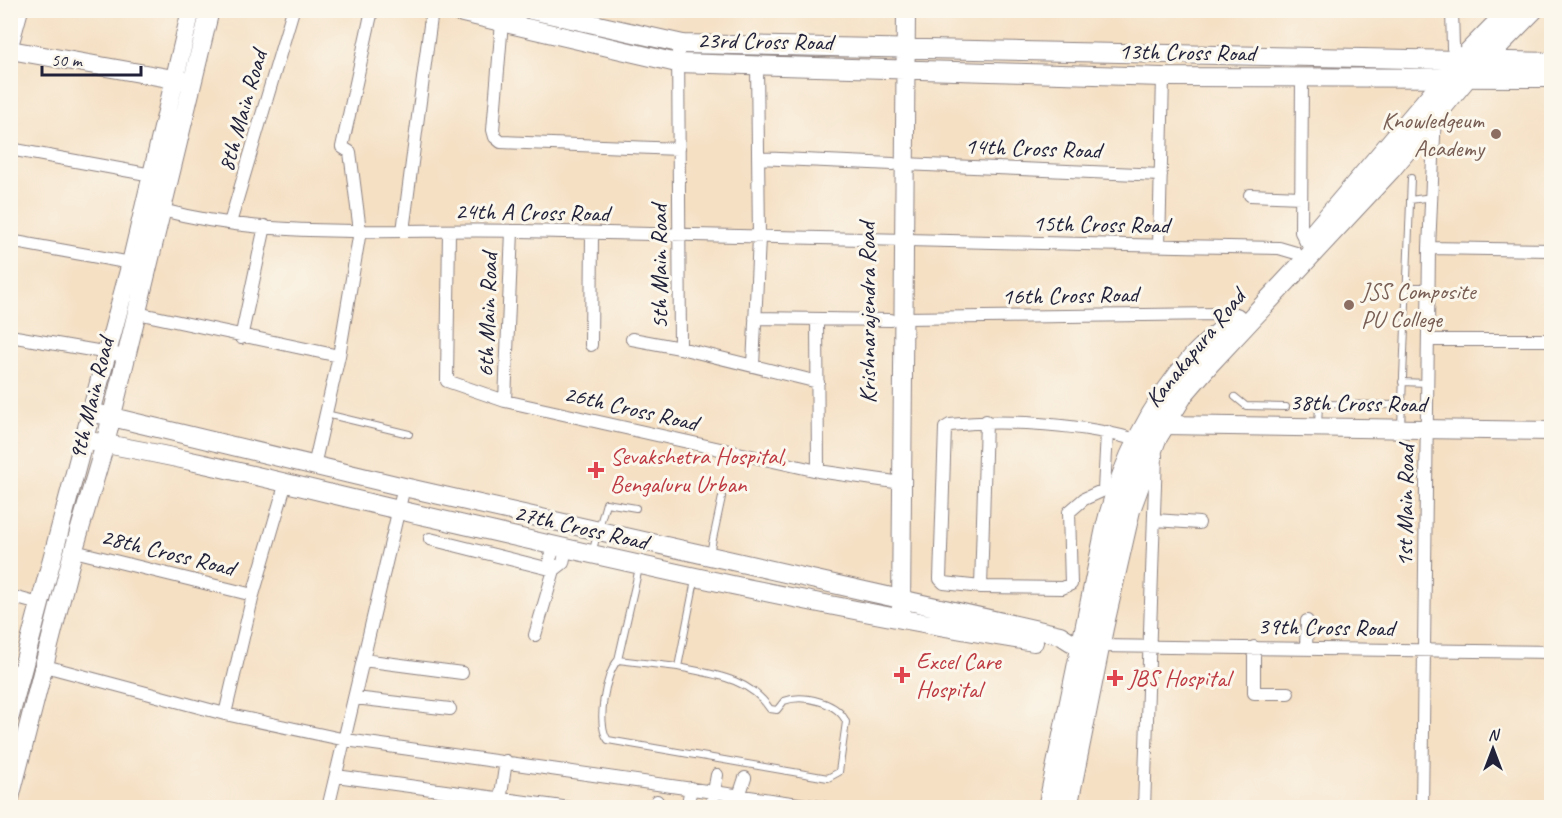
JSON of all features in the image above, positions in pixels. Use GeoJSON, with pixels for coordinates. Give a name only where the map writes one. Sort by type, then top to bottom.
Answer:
{"type":"FeatureCollection","features":[{"type":"Feature","properties":{"kind":"main road","name":"9th Main Road"},"geometry":{"type":"LineString","coordinates":[[10,716],[131,263],[191,10]]}},
{"type":"Feature","properties":{"kind":"main road","name":"9th Main Road"},"geometry":{"type":"LineString","coordinates":[[10,798],[74,551],[105,444],[210,10]]}},
{"type":"Feature","properties":{"kind":"main road","name":"23rd Cross Road"},"geometry":{"type":"LineString","coordinates":[[450,10],[502,17],[677,63],[757,65],[899,59]]}},
{"type":"Feature","properties":{"kind":"main road","name":"23rd Cross Road"},"geometry":{"type":"LineString","coordinates":[[531,10],[678,44],[899,59]]}},
{"type":"Feature","properties":{"kind":"main road","name":"Krishnarajendra Road"},"geometry":{"type":"LineString","coordinates":[[894,10],[899,59],[895,618]]}},
{"type":"Feature","properties":{"kind":"main road"},"geometry":{"type":"LineString","coordinates":[[899,59],[906,10]]}},
{"type":"Feature","properties":{"kind":"main road","name":"Kanakapura Road"},"geometry":{"type":"LineString","coordinates":[[1048,807],[1085,644],[1123,534],[1153,435],[1152,412],[1196,354],[1236,319],[1431,108],[1510,10]]}},
{"type":"Feature","properties":{"kind":"main road","name":"Kanakapura Road"},"geometry":{"type":"LineString","coordinates":[[1153,435],[1209,364],[1390,170],[1431,108],[1447,76],[1483,61],[1533,10]]}},
{"type":"Feature","properties":{"kind":"main road"},"geometry":{"type":"LineString","coordinates":[[11,50],[193,82]]}},
{"type":"Feature","properties":{"kind":"main road","name":"13th Cross Road"},"geometry":{"type":"LineString","coordinates":[[899,59],[1464,68],[1551,78]]}},
{"type":"Feature","properties":{"kind":"main road","name":"13th Cross Road"},"geometry":{"type":"LineString","coordinates":[[899,59],[1163,77],[1447,76]]}},
{"type":"Feature","properties":{"kind":"main road"},"geometry":{"type":"LineString","coordinates":[[1483,61],[1551,62]]}},
{"type":"Feature","properties":{"kind":"main road","name":"27th Cross Road"},"geometry":{"type":"LineString","coordinates":[[91,412],[404,487],[1060,635],[1085,644]]}},
{"type":"Feature","properties":{"kind":"main road","name":"38th Cross Road"},"geometry":{"type":"LineString","coordinates":[[1153,435],[1268,426],[1551,431]]}},
{"type":"Feature","properties":{"kind":"main road","name":"27th Cross Road"},"geometry":{"type":"LineString","coordinates":[[83,440],[286,482],[640,565],[895,618],[1059,646],[1085,644]]}},
{"type":"Feature","properties":{"kind":"main road","name":"Kanakapura Road"},"geometry":{"type":"LineString","coordinates":[[1067,807],[1085,644]]}},
{"type":"Feature","properties":{"kind":"street"},"geometry":{"type":"LineString","coordinates":[[11,50],[22,10]]}},
{"type":"Feature","properties":{"kind":"street","name":"8th Main Road"},"geometry":{"type":"LineString","coordinates":[[230,223],[292,10]]}},
{"type":"Feature","properties":{"kind":"street"},"geometry":{"type":"LineString","coordinates":[[314,466],[339,357],[360,231],[350,152],[342,147],[372,10]]}},
{"type":"Feature","properties":{"kind":"street"},"geometry":{"type":"LineString","coordinates":[[403,231],[432,10]]}},
{"type":"Feature","properties":{"kind":"street"},"geometry":{"type":"LineString","coordinates":[[1452,10],[1453,48],[1464,68]]}},
{"type":"Feature","properties":{"kind":"street"},"geometry":{"type":"LineString","coordinates":[[502,17],[493,130],[495,137],[501,142],[679,149]]}},
{"type":"Feature","properties":{"kind":"street","name":"5th Main Road"},"geometry":{"type":"LineString","coordinates":[[678,44],[680,348],[818,382]]}},
{"type":"Feature","properties":{"kind":"street"},"geometry":{"type":"LineString","coordinates":[[753,366],[759,238],[757,65]]}},
{"type":"Feature","properties":{"kind":"street"},"geometry":{"type":"LineString","coordinates":[[1301,248],[1302,76]]}},
{"type":"Feature","properties":{"kind":"street"},"geometry":{"type":"LineString","coordinates":[[1159,246],[1163,77]]}},
{"type":"Feature","properties":{"kind":"street","name":"1st Main Road"},"geometry":{"type":"LineString","coordinates":[[1422,807],[1429,248],[1432,196],[1431,108]]}},
{"type":"Feature","properties":{"kind":"street"},"geometry":{"type":"LineString","coordinates":[[10,149],[152,175]]}},
{"type":"Feature","properties":{"kind":"street","name":"14th Cross Road"},"geometry":{"type":"LineString","coordinates":[[759,158],[1161,175]]}},
{"type":"Feature","properties":{"kind":"street"},"geometry":{"type":"LineString","coordinates":[[1250,195],[1301,197]]}},
{"type":"Feature","properties":{"kind":"street","name":"24th A Cross Road"},"geometry":{"type":"LineString","coordinates":[[162,210],[230,223],[360,231],[512,231],[898,243]]}},
{"type":"Feature","properties":{"kind":"street"},"geometry":{"type":"LineString","coordinates":[[241,338],[266,226]]}},
{"type":"Feature","properties":{"kind":"street","name":"26th Cross Road"},"geometry":{"type":"LineString","coordinates":[[449,231],[447,381],[505,401],[818,471],[896,483]]}},
{"type":"Feature","properties":{"kind":"street","name":"6th Main Road"},"geometry":{"type":"LineString","coordinates":[[505,401],[512,231]]}},
{"type":"Feature","properties":{"kind":"street"},"geometry":{"type":"LineString","coordinates":[[591,345],[592,233]]}},
{"type":"Feature","properties":{"kind":"street"},"geometry":{"type":"LineString","coordinates":[[10,241],[131,263]]}},
{"type":"Feature","properties":{"kind":"street","name":"15th Cross Road"},"geometry":{"type":"LineString","coordinates":[[898,243],[1301,248]]}},
{"type":"Feature","properties":{"kind":"street"},"geometry":{"type":"LineString","coordinates":[[1429,248],[1551,250]]}},
{"type":"Feature","properties":{"kind":"street"},"geometry":{"type":"LineString","coordinates":[[137,313],[241,338],[339,357]]}},
{"type":"Feature","properties":{"kind":"street","name":"16th Cross Road"},"geometry":{"type":"LineString","coordinates":[[755,318],[897,319],[1220,314],[1236,319]]}},
{"type":"Feature","properties":{"kind":"street"},"geometry":{"type":"LineString","coordinates":[[818,319],[818,471]]}},
{"type":"Feature","properties":{"kind":"street"},"geometry":{"type":"LineString","coordinates":[[10,336],[126,356]]}},
{"type":"Feature","properties":{"kind":"street"},"geometry":{"type":"LineString","coordinates":[[632,339],[680,348]]}},
{"type":"Feature","properties":{"kind":"street"},"geometry":{"type":"LineString","coordinates":[[1428,339],[1551,340]]}},
{"type":"Feature","properties":{"kind":"street"},"geometry":{"type":"LineString","coordinates":[[1107,432],[1104,490],[1084,499],[1069,512],[1072,551],[1071,584],[1062,588],[981,587],[944,583],[940,579],[945,498],[943,432],[950,425],[986,421],[1153,435],[1155,520],[1144,807]]}},
{"type":"Feature","properties":{"kind":"street"},"geometry":{"type":"LineString","coordinates":[[981,587],[986,421]]}},
{"type":"Feature","properties":{"kind":"street"},"geometry":{"type":"LineString","coordinates":[[225,714],[253,594],[286,482]]}},
{"type":"Feature","properties":{"kind":"street"},"geometry":{"type":"LineString","coordinates":[[328,807],[346,740],[404,487]]}},
{"type":"Feature","properties":{"kind":"street"},"geometry":{"type":"LineString","coordinates":[[1155,520],[1199,523]]}},
{"type":"Feature","properties":{"kind":"street"},"geometry":{"type":"LineString","coordinates":[[430,539],[554,570]]}},
{"type":"Feature","properties":{"kind":"street"},"geometry":{"type":"LineString","coordinates":[[536,634],[554,570],[563,563],[560,547]]}},
{"type":"Feature","properties":{"kind":"street","name":"28th Cross Road"},"geometry":{"type":"LineString","coordinates":[[74,551],[253,594]]}},
{"type":"Feature","properties":{"kind":"street"},"geometry":{"type":"LineString","coordinates":[[10,596],[39,604]]}},
{"type":"Feature","properties":{"kind":"street"},"geometry":{"type":"LineString","coordinates":[[1306,648],[1307,621]]}},
{"type":"Feature","properties":{"kind":"street","name":"39th Cross Road"},"geometry":{"type":"LineString","coordinates":[[1085,644],[1551,652]]}},
{"type":"Feature","properties":{"kind":"street"},"geometry":{"type":"LineString","coordinates":[[1254,647],[1254,693],[1288,693]]}},
{"type":"Feature","properties":{"kind":"street"},"geometry":{"type":"LineString","coordinates":[[363,660],[462,673]]}},
{"type":"Feature","properties":{"kind":"street"},"geometry":{"type":"LineString","coordinates":[[45,666],[225,714],[346,740],[714,791],[737,801],[827,807]]}},
{"type":"Feature","properties":{"kind":"street"},"geometry":{"type":"LineString","coordinates":[[355,698],[450,709]]}},
{"type":"Feature","properties":{"kind":"street"},"geometry":{"type":"LineString","coordinates":[[500,803],[506,761]]}},
{"type":"Feature","properties":{"kind":"street"},"geometry":{"type":"LineString","coordinates":[[711,807],[717,775]]}},
{"type":"Feature","properties":{"kind":"street"},"geometry":{"type":"LineString","coordinates":[[336,776],[500,803],[570,807]]}},
{"type":"Feature","properties":{"kind":"street"},"geometry":{"type":"LineString","coordinates":[[737,801],[745,778]]}},
{"type":"Feature","properties":{"kind":"street"},"geometry":{"type":"LineString","coordinates":[[687,807],[691,788]]}},
{"type":"Feature","properties":{"kind":"lane"},"geometry":{"type":"LineString","coordinates":[[1401,428],[1411,178]]}},
{"type":"Feature","properties":{"kind":"lane"},"geometry":{"type":"LineString","coordinates":[[1410,200],[1432,196]]}},
{"type":"Feature","properties":{"kind":"lane"},"geometry":{"type":"LineString","coordinates":[[1407,287],[1429,287]]}},
{"type":"Feature","properties":{"kind":"lane"},"geometry":{"type":"LineString","coordinates":[[1402,382],[1427,383]]}},
{"type":"Feature","properties":{"kind":"lane"},"geometry":{"type":"LineString","coordinates":[[1235,397],[1246,406],[1286,407]]}},
{"type":"Feature","properties":{"kind":"lane"},"geometry":{"type":"LineString","coordinates":[[1318,427],[1319,404],[1401,405]]}},
{"type":"Feature","properties":{"kind":"lane"},"geometry":{"type":"LineString","coordinates":[[1268,426],[1269,407]]}},
{"type":"Feature","properties":{"kind":"lane"},"geometry":{"type":"LineString","coordinates":[[326,414],[409,434]]}},
{"type":"Feature","properties":{"kind":"lane"},"geometry":{"type":"LineString","coordinates":[[709,557],[722,497]]}},
{"type":"Feature","properties":{"kind":"lane"},"geometry":{"type":"LineString","coordinates":[[592,554],[606,503],[636,508]]}},
{"type":"Feature","properties":{"kind":"lane"},"geometry":{"type":"LineString","coordinates":[[618,660],[723,675],[757,693],[770,710],[777,710],[784,700],[804,697],[816,699],[843,716],[846,722],[839,772],[828,778],[608,740],[602,725],[608,678],[611,668],[618,660],[640,565]]}},
{"type":"Feature","properties":{"kind":"lane"},"geometry":{"type":"LineString","coordinates":[[678,668],[696,577]]}},
{"type":"Feature","properties":{"kind":"place","name":"Knowledgeum Academy"},"geometry":{"type":"Point","coordinates":[1496,134]}},
{"type":"Feature","properties":{"kind":"place","name":"JSS Composite PU College"},"geometry":{"type":"Point","coordinates":[1349,305]}},
{"type":"Feature","properties":{"kind":"place","name":"Sevakshetra Hospital, Bengaluru Urban"},"geometry":{"type":"Point","coordinates":[596,470]}},
{"type":"Feature","properties":{"kind":"place","name":"Excel Care Hospital"},"geometry":{"type":"Point","coordinates":[902,675]}},
{"type":"Feature","properties":{"kind":"place","name":"JBS Hospital"},"geometry":{"type":"Point","coordinates":[1115,678]}}]}
